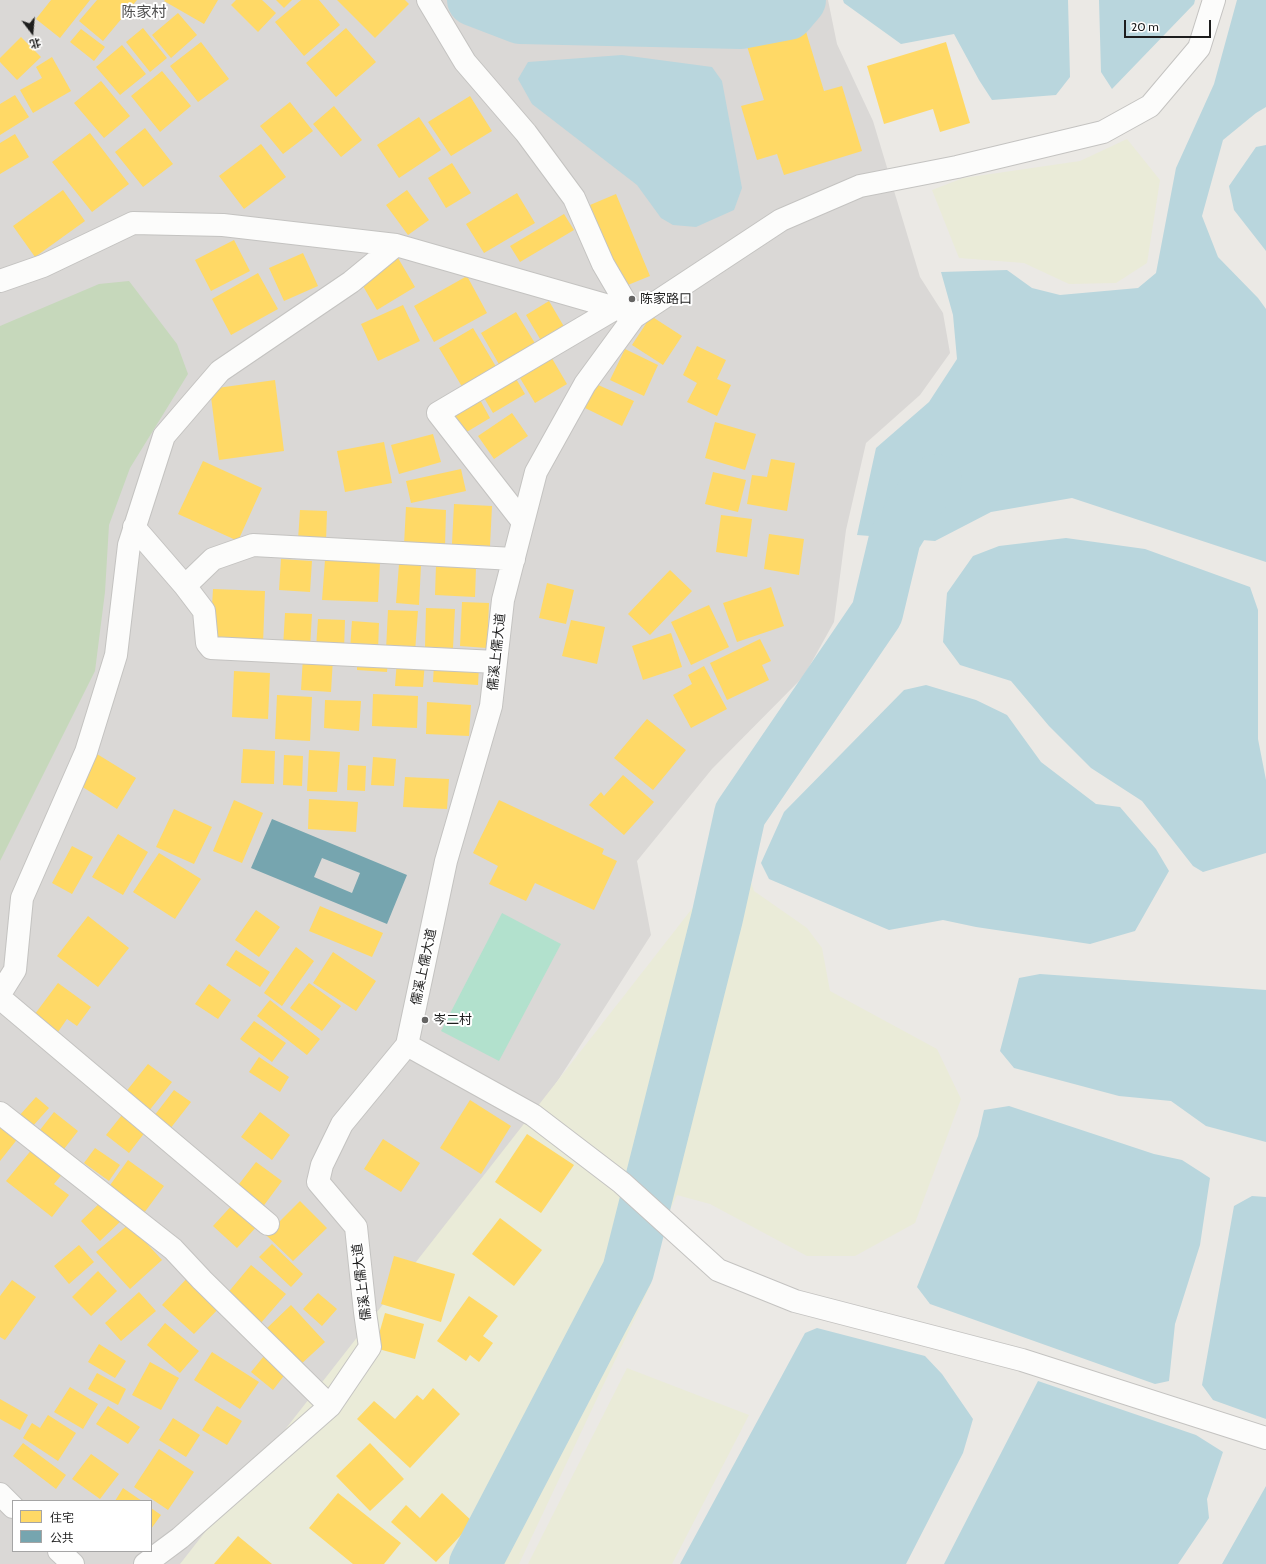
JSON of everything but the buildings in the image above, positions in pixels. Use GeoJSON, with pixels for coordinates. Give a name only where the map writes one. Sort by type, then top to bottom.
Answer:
{"type":"FeatureCollection","features":[{"type":"Feature","properties":{"kind":"street"},"geometry":{"type":"LineString","coordinates":[[428,0],[465,62],[526,133],[574,198],[625,312]]}},
{"type":"Feature","properties":{"kind":"street"},"geometry":{"type":"LineString","coordinates":[[523,522],[438,413],[625,312],[781,220],[860,186],[957,167],[1103,132],[1150,106],[1199,48],[1214,0]]}},
{"type":"Feature","properties":{"kind":"street"},"geometry":{"type":"LineString","coordinates":[[0,281],[43,266],[134,223],[223,225],[396,245],[625,312]]}},
{"type":"Feature","properties":{"kind":"street"},"geometry":{"type":"LineString","coordinates":[[0,994],[15,970],[22,898],[86,752],[116,655],[129,545],[164,436],[220,371],[351,282],[396,245]]}},
{"type":"Feature","properties":{"kind":"street","name":"儒溪上儒大道"},"geometry":{"type":"LineString","coordinates":[[145,1564],[186,1533],[330,1406],[370,1347],[356,1227],[318,1182],[322,1165],[342,1124],[407,1045],[446,862],[491,706],[503,600],[536,472],[625,312]]}},
{"type":"Feature","properties":{"kind":"street"},"geometry":{"type":"LineString","coordinates":[[134,527],[204,610],[207,643],[211,648],[496,662]]}},
{"type":"Feature","properties":{"kind":"street"},"geometry":{"type":"LineString","coordinates":[[185,586],[212,559],[253,545],[514,558]]}},
{"type":"Feature","properties":{"kind":"street"},"geometry":{"type":"LineString","coordinates":[[0,998],[268,1224]]}},
{"type":"Feature","properties":{"kind":"street"},"geometry":{"type":"LineString","coordinates":[[407,1045],[533,1115],[622,1183],[718,1270],[795,1301],[1022,1360],[1266,1438]]}},
{"type":"Feature","properties":{"kind":"street"},"geometry":{"type":"LineString","coordinates":[[0,1113],[173,1249],[202,1280],[330,1406]]}},
{"type":"Feature","properties":{"kind":"street"},"geometry":{"type":"LineString","coordinates":[[0,1494],[12,1506]]}},
{"type":"Feature","properties":{"kind":"street"},"geometry":{"type":"LineString","coordinates":[[60,1552],[73,1564]]}},
{"type":"Feature","properties":{"kind":"shaded area"},"geometry":{"type":"Polygon","coordinates":[[[0,0],[828,0],[837,44],[873,121],[920,277],[943,313],[950,353],[920,395],[866,443],[846,530],[834,622],[804,676],[712,769],[637,861],[651,935],[548,1096],[439,1564],[0,1564],[0,0]]]}},
{"type":"Feature","properties":{"kind":"green space"},"geometry":{"type":"Polygon","coordinates":[[[1127,139],[1160,180],[1147,263],[1116,283],[1069,284],[1024,263],[959,258],[932,190],[963,178],[1080,161],[1127,139]]]}},
{"type":"Feature","properties":{"kind":"green space"},"geometry":{"type":"Polygon","coordinates":[[[129,281],[177,344],[188,374],[130,468],[109,525],[105,592],[95,671],[0,861],[0,326],[99,284],[129,281]]]}},
{"type":"Feature","properties":{"kind":"green space"},"geometry":{"type":"Polygon","coordinates":[[[773,805],[746,867],[754,891],[807,928],[822,948],[830,991],[937,1049],[961,1099],[915,1223],[855,1256],[807,1256],[710,1204],[677,1195],[651,1250],[651,1284],[519,1564],[180,1564],[773,805]]]}},
{"type":"Feature","properties":{"kind":"green space"},"geometry":{"type":"Polygon","coordinates":[[[502,913],[561,944],[499,1061],[441,1031],[502,913]]]}},
{"type":"Feature","properties":{"kind":"green space"},"geometry":{"type":"Polygon","coordinates":[[[627,1368],[749,1415],[672,1564],[528,1564],[627,1368]]]}},
{"type":"Feature","properties":{"kind":"water"},"geometry":{"type":"Polygon","coordinates":[[[843,0],[1068,0],[1070,77],[1056,95],[992,100],[979,80],[954,34],[901,44],[844,3],[843,0]]]}},
{"type":"Feature","properties":{"kind":"water"},"geometry":{"type":"Polygon","coordinates":[[[1099,0],[1195,0],[1194,4],[1112,89],[1101,72],[1099,0]]]}},
{"type":"Feature","properties":{"kind":"water"},"geometry":{"type":"Polygon","coordinates":[[[1237,0],[1266,0],[1266,107],[1256,113],[1223,140],[1202,216],[1218,257],[1258,298],[1266,309],[1266,562],[1072,498],[991,512],[935,541],[857,535],[876,448],[929,402],[957,359],[953,315],[941,272],[1007,270],[1032,288],[1060,295],[1138,288],[1156,273],[1176,168],[1214,84],[1237,0]]]}},
{"type":"Feature","properties":{"kind":"water"},"geometry":{"type":"Polygon","coordinates":[[[622,55],[712,67],[722,81],[742,188],[734,210],[696,227],[673,225],[661,218],[637,185],[532,104],[518,79],[528,62],[622,55]]]}},
{"type":"Feature","properties":{"kind":"water"},"geometry":{"type":"Polygon","coordinates":[[[1266,145],[1266,251],[1234,210],[1229,186],[1256,147],[1266,145]]]}},
{"type":"Feature","properties":{"kind":"water"},"geometry":{"type":"Polygon","coordinates":[[[1066,538],[1145,549],[1250,587],[1258,610],[1258,739],[1266,780],[1266,853],[1203,872],[1193,866],[1142,801],[1091,768],[1049,726],[1011,681],[960,665],[943,642],[947,593],[973,556],[999,546],[1066,538]]]}},
{"type":"Feature","properties":{"kind":"water"},"geometry":{"type":"Polygon","coordinates":[[[926,685],[976,700],[1007,715],[1041,762],[1096,804],[1120,807],[1156,849],[1169,871],[1135,931],[1090,944],[976,927],[943,920],[889,930],[769,879],[761,863],[784,812],[904,690],[926,685]]]}},
{"type":"Feature","properties":{"kind":"water"},"geometry":{"type":"Polygon","coordinates":[[[1040,974],[1266,990],[1266,1142],[1206,1126],[1171,1101],[1119,1096],[1014,1068],[1000,1051],[1019,978],[1040,974]]]}},
{"type":"Feature","properties":{"kind":"water"},"geometry":{"type":"Polygon","coordinates":[[[1009,1106],[1154,1154],[1182,1160],[1210,1178],[1200,1245],[1175,1324],[1169,1381],[1155,1384],[930,1304],[917,1287],[978,1136],[984,1110],[1009,1106]]]}},
{"type":"Feature","properties":{"kind":"water"},"geometry":{"type":"Polygon","coordinates":[[[1252,1196],[1266,1197],[1266,1419],[1213,1400],[1202,1385],[1234,1206],[1252,1196]]]}},
{"type":"Feature","properties":{"kind":"water"},"geometry":{"type":"Polygon","coordinates":[[[817,1328],[925,1356],[942,1374],[973,1419],[963,1453],[906,1564],[680,1564],[805,1333],[817,1328]]]}},
{"type":"Feature","properties":{"kind":"water"},"geometry":{"type":"Polygon","coordinates":[[[1038,1381],[1196,1435],[1223,1452],[1207,1499],[1209,1518],[1178,1564],[944,1564],[1038,1381]]]}},
{"type":"Feature","properties":{"kind":"water"},"geometry":{"type":"Polygon","coordinates":[[[1266,1486],[1266,1564],[1222,1564],[1266,1486]]]}},
{"type":"Feature","properties":{"kind":"waterway"},"geometry":{"type":"LineString","coordinates":[[473,0],[520,18],[741,23],[788,14],[800,0]]}},
{"type":"Feature","properties":{"kind":"waterway"},"geometry":{"type":"LineString","coordinates":[[475,1564],[628,1271],[717,918],[740,814],[877,613],[895,538],[922,494],[936,480]]}},
{"type":"Feature","properties":{"kind":"place","name":"陈家路口"},"geometry":{"type":"Point","coordinates":[632,299]}},
{"type":"Feature","properties":{"kind":"place","name":"岑二村"},"geometry":{"type":"Point","coordinates":[425,1020]}},
{"type":"Feature","properties":{"kind":"district","name":"陈家村"},"geometry":{"type":"Point","coordinates":[144,13]}}]}
